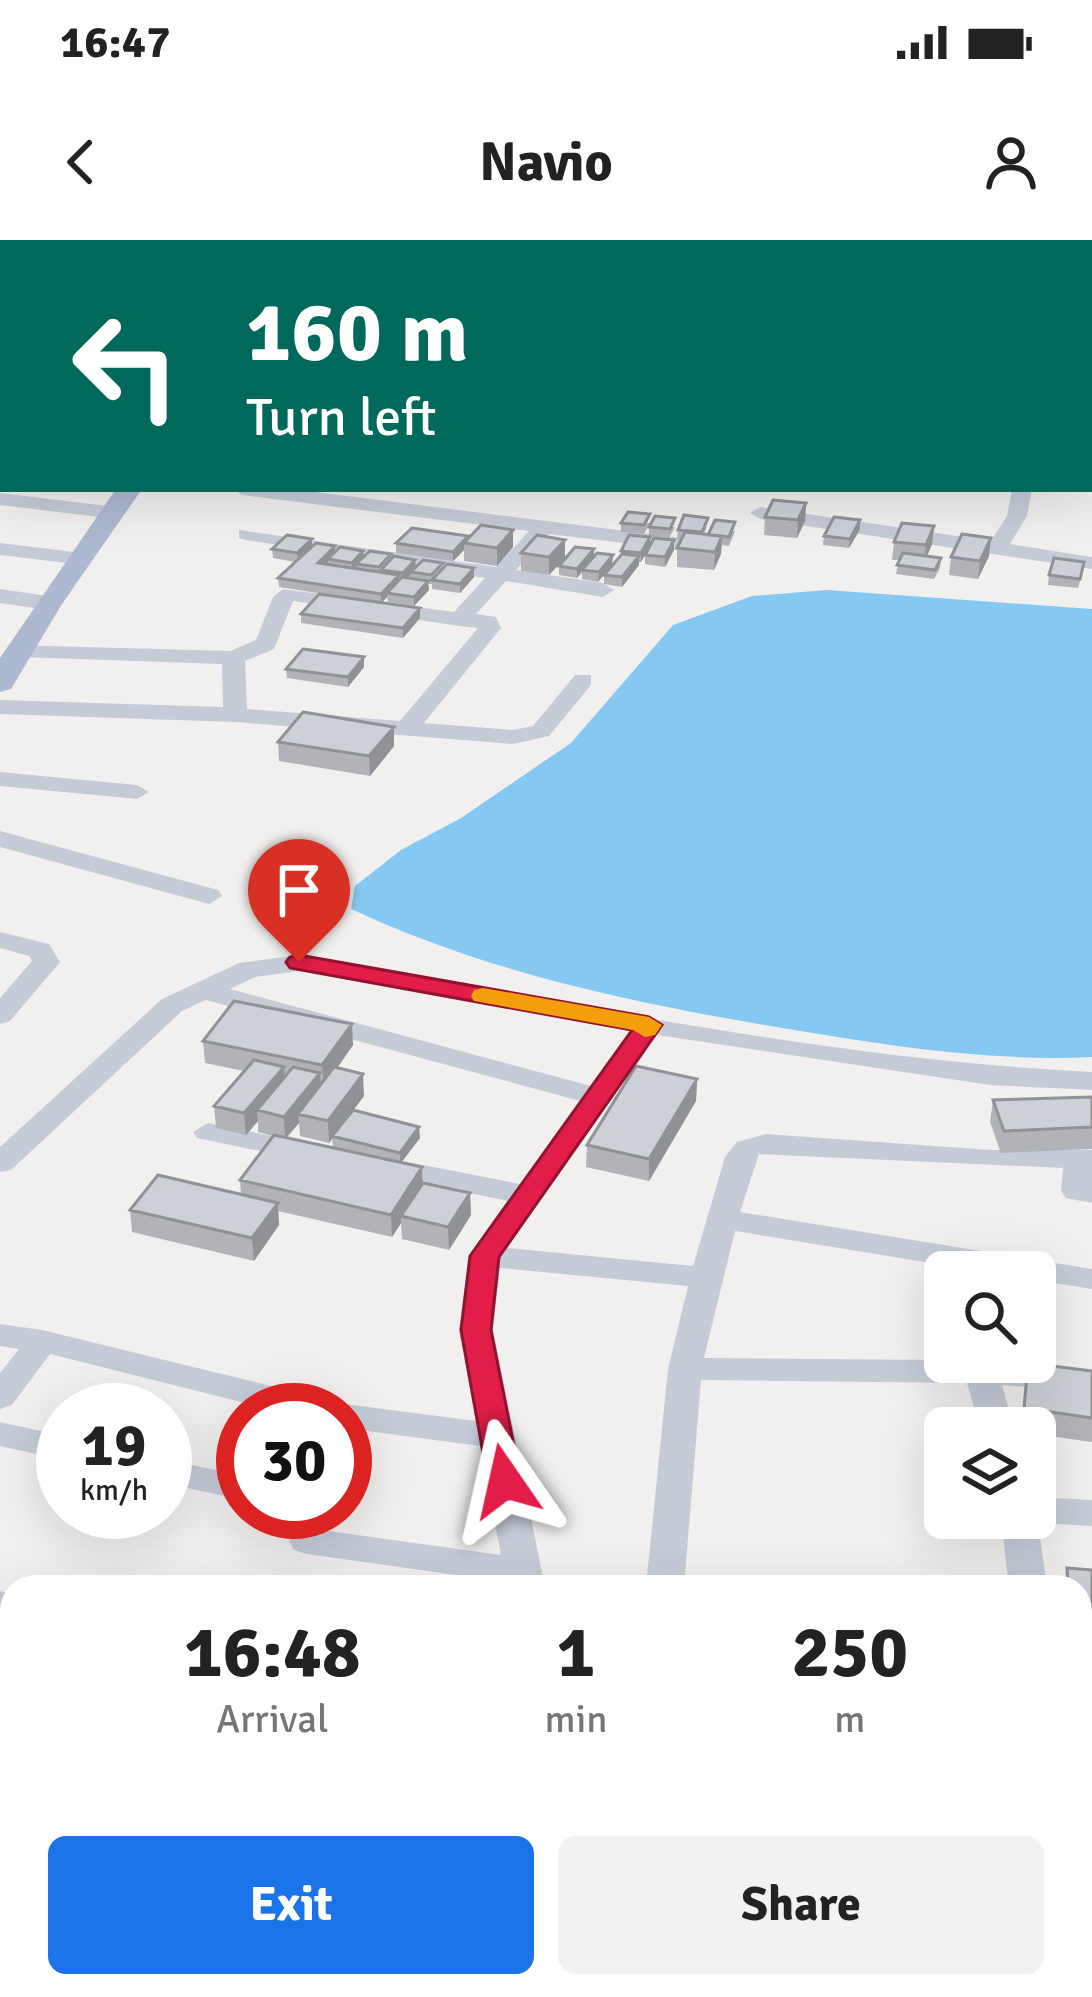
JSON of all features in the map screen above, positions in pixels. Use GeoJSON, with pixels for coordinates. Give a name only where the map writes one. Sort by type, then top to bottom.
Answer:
{"type":"FeatureCollection","features":[{"type":"Feature","properties":{"kind":"main road"},"geometry":{"type":"LineString","coordinates":[[6,671],[48,603],[122,501]]}},
{"type":"Feature","properties":{"kind":"street"},"geometry":{"type":"LineString","coordinates":[[266,492],[706,547]]}},
{"type":"Feature","properties":{"kind":"street"},"geometry":{"type":"LineString","coordinates":[[372,505],[388,492]]}},
{"type":"Feature","properties":{"kind":"street"},"geometry":{"type":"LineString","coordinates":[[995,550],[1017,517],[1021,492]]}},
{"type":"Feature","properties":{"kind":"street"},"geometry":{"type":"LineString","coordinates":[[0,499],[122,501]]}},
{"type":"Feature","properties":{"kind":"street"},"geometry":{"type":"LineString","coordinates":[[760,513],[1092,563]]}},
{"type":"Feature","properties":{"kind":"street"},"geometry":{"type":"LineString","coordinates":[[459,619],[544,527]]}},
{"type":"Feature","properties":{"kind":"street"},"geometry":{"type":"LineString","coordinates":[[245,534],[603,590]]}},
{"type":"Feature","properties":{"kind":"street"},"geometry":{"type":"LineString","coordinates":[[0,549],[83,559]]}},
{"type":"Feature","properties":{"kind":"street"},"geometry":{"type":"LineString","coordinates":[[6,671],[245,654],[266,644],[284,597],[291,594],[488,622],[490,628],[405,730]]}},
{"type":"Feature","properties":{"kind":"street"},"geometry":{"type":"LineString","coordinates":[[0,596],[48,603]]}},
{"type":"Feature","properties":{"kind":"street"},"geometry":{"type":"LineString","coordinates":[[235,715],[245,654]]}},
{"type":"Feature","properties":{"kind":"street"},"geometry":{"type":"LineString","coordinates":[[0,707],[235,715],[530,736],[541,731],[583,680]]}},
{"type":"Feature","properties":{"kind":"street"},"geometry":{"type":"LineString","coordinates":[[0,779],[136,792]]}},
{"type":"Feature","properties":{"kind":"street"},"geometry":{"type":"LineString","coordinates":[[0,839],[209,896]]}},
{"type":"Feature","properties":{"kind":"street"},"geometry":{"type":"LineString","coordinates":[[0,940],[39,950],[46,962],[0,1016]]}},
{"type":"Feature","properties":{"kind":"street"},"geometry":{"type":"LineString","coordinates":[[0,1163],[172,1005],[249,969],[299,962],[649,1025],[990,1076],[1092,1082]]}},
{"type":"Feature","properties":{"kind":"street"},"geometry":{"type":"LineString","coordinates":[[203,990],[598,1097]]}},
{"type":"Feature","properties":{"kind":"street"},"geometry":{"type":"LineString","coordinates":[[523,1575],[476,1330],[485,1256],[649,1025]]}},
{"type":"Feature","properties":{"kind":"street"},"geometry":{"type":"LineString","coordinates":[[208,1132],[528,1195]]}},
{"type":"Feature","properties":{"kind":"street"},"geometry":{"type":"LineString","coordinates":[[666,1575],[685,1369],[740,1157],[748,1148],[766,1143],[991,1159],[1086,1160],[1077,1191],[1092,1193]]}},
{"type":"Feature","properties":{"kind":"street"},"geometry":{"type":"LineString","coordinates":[[723,1219],[1092,1279]]}},
{"type":"Feature","properties":{"kind":"street"},"geometry":{"type":"LineString","coordinates":[[485,1256],[706,1278]]}},
{"type":"Feature","properties":{"kind":"street"},"geometry":{"type":"LineString","coordinates":[[0,1334],[216,1386]]}},
{"type":"Feature","properties":{"kind":"street"},"geometry":{"type":"LineString","coordinates":[[0,1397],[42,1341]]}},
{"type":"Feature","properties":{"kind":"street"},"geometry":{"type":"LineString","coordinates":[[685,1369],[924,1371]]}},
{"type":"Feature","properties":{"kind":"street"},"geometry":{"type":"LineString","coordinates":[[1056,1378],[1092,1381]]}},
{"type":"Feature","properties":{"kind":"street"},"geometry":{"type":"LineString","coordinates":[[372,1420],[496,1436]]}},
{"type":"Feature","properties":{"kind":"street"},"geometry":{"type":"LineString","coordinates":[[0,1434],[36,1442]]}},
{"type":"Feature","properties":{"kind":"street"},"geometry":{"type":"LineString","coordinates":[[1056,1511],[1092,1513]]}},
{"type":"Feature","properties":{"kind":"street"},"geometry":{"type":"LineString","coordinates":[[1022,1539],[1026,1575]]}},
{"type":"Feature","properties":{"kind":"street"},"geometry":{"type":"LineString","coordinates":[[308,1541],[501,1575]]}},
{"type":"Feature","properties":{"kind":"water"},"geometry":{"type":"Polygon","coordinates":[[[827,590],[1092,609],[1092,1057],[937,1051],[671,1008],[509,968],[351,909],[355,886],[401,850],[461,818],[571,743],[673,625],[752,596],[827,590]]]}},
{"type":"Feature","properties":{"kind":"building"},"geometry":{"type":"Polygon","coordinates":[[[773,500],[806,503],[798,520],[765,517],[773,500]]]}},
{"type":"Feature","properties":{"kind":"building"},"geometry":{"type":"Polygon","coordinates":[[[628,512],[650,514],[644,525],[621,523],[628,512]]]}},
{"type":"Feature","properties":{"kind":"building"},"geometry":{"type":"Polygon","coordinates":[[[684,515],[708,518],[702,532],[678,530],[684,515]]]}},
{"type":"Feature","properties":{"kind":"building"},"geometry":{"type":"Polygon","coordinates":[[[655,516],[675,518],[670,529],[649,527],[655,516]]]}},
{"type":"Feature","properties":{"kind":"building"},"geometry":{"type":"Polygon","coordinates":[[[834,517],[860,520],[850,539],[824,536],[834,517]]]}},
{"type":"Feature","properties":{"kind":"building"},"geometry":{"type":"Polygon","coordinates":[[[715,520],[735,522],[729,537],[708,535],[715,520]]]}},
{"type":"Feature","properties":{"kind":"building"},"geometry":{"type":"Polygon","coordinates":[[[902,523],[934,526],[926,545],[894,542],[902,523]]]}},
{"type":"Feature","properties":{"kind":"building"},"geometry":{"type":"Polygon","coordinates":[[[481,525],[513,530],[497,548],[464,543],[481,525]]]}},
{"type":"Feature","properties":{"kind":"building"},"geometry":{"type":"Polygon","coordinates":[[[412,528],[468,536],[453,552],[396,543],[412,528]]]}},
{"type":"Feature","properties":{"kind":"building"},"geometry":{"type":"Polygon","coordinates":[[[685,532],[722,536],[715,552],[677,548],[685,532]]]}},
{"type":"Feature","properties":{"kind":"building"},"geometry":{"type":"Polygon","coordinates":[[[962,534],[991,538],[980,561],[951,557],[962,534]]]}},
{"type":"Feature","properties":{"kind":"building"},"geometry":{"type":"Polygon","coordinates":[[[287,535],[312,539],[297,553],[272,549],[287,535]]]}},
{"type":"Feature","properties":{"kind":"building"},"geometry":{"type":"Polygon","coordinates":[[[537,535],[565,540],[549,557],[521,553],[537,535]]]}},
{"type":"Feature","properties":{"kind":"building"},"geometry":{"type":"Polygon","coordinates":[[[629,535],[650,537],[641,553],[621,551],[629,535]]]}},
{"type":"Feature","properties":{"kind":"building"},"geometry":{"type":"Polygon","coordinates":[[[654,538],[674,540],[665,557],[645,555],[654,538]]]}},
{"type":"Feature","properties":{"kind":"building"},"geometry":{"type":"Polygon","coordinates":[[[316,543],[335,546],[318,563],[399,575],[381,594],[278,578],[316,543]]]}},
{"type":"Feature","properties":{"kind":"building"},"geometry":{"type":"Polygon","coordinates":[[[340,547],[363,551],[352,563],[328,559],[340,547]]]}},
{"type":"Feature","properties":{"kind":"building"},"geometry":{"type":"Polygon","coordinates":[[[575,547],[594,549],[577,569],[559,566],[575,547]]]}},
{"type":"Feature","properties":{"kind":"building"},"geometry":{"type":"Polygon","coordinates":[[[370,551],[391,554],[379,567],[356,564],[370,551]]]}},
{"type":"Feature","properties":{"kind":"building"},"geometry":{"type":"Polygon","coordinates":[[[597,553],[613,555],[599,572],[582,570],[597,553]]]}},
{"type":"Feature","properties":{"kind":"building"},"geometry":{"type":"Polygon","coordinates":[[[903,553],[941,558],[935,570],[897,565],[903,553]]]}},
{"type":"Feature","properties":{"kind":"building"},"geometry":{"type":"Polygon","coordinates":[[[622,554],[639,556],[622,577],[604,575],[622,554]]]}},
{"type":"Feature","properties":{"kind":"building"},"geometry":{"type":"Polygon","coordinates":[[[394,556],[415,560],[403,573],[381,570],[394,556]]]}},
{"type":"Feature","properties":{"kind":"building"},"geometry":{"type":"Polygon","coordinates":[[[1054,558],[1084,562],[1080,579],[1049,575],[1054,558]]]}},
{"type":"Feature","properties":{"kind":"building"},"geometry":{"type":"Polygon","coordinates":[[[423,560],[443,563],[431,575],[411,572],[423,560]]]}},
{"type":"Feature","properties":{"kind":"building"},"geometry":{"type":"Polygon","coordinates":[[[447,564],[474,568],[460,584],[432,580],[447,564]]]}},
{"type":"Feature","properties":{"kind":"building"},"geometry":{"type":"Polygon","coordinates":[[[402,577],[428,581],[414,597],[387,593],[402,577]]]}},
{"type":"Feature","properties":{"kind":"building"},"geometry":{"type":"Polygon","coordinates":[[[319,594],[420,608],[403,628],[301,614],[319,594]]]}},
{"type":"Feature","properties":{"kind":"building"},"geometry":{"type":"Polygon","coordinates":[[[303,649],[364,657],[348,677],[286,669],[303,649]]]}},
{"type":"Feature","properties":{"kind":"building"},"geometry":{"type":"Polygon","coordinates":[[[303,712],[394,727],[369,756],[278,742],[303,712]]]}},
{"type":"Feature","properties":{"kind":"building"},"geometry":{"type":"Polygon","coordinates":[[[234,1001],[352,1024],[322,1065],[203,1041],[234,1001]]]}},
{"type":"Feature","properties":{"kind":"building"},"geometry":{"type":"Polygon","coordinates":[[[254,1060],[284,1067],[244,1113],[214,1106],[254,1060]]]}},
{"type":"Feature","properties":{"kind":"building"},"geometry":{"type":"Polygon","coordinates":[[[636,1066],[697,1079],[649,1159],[587,1145],[636,1066]]]}},
{"type":"Feature","properties":{"kind":"building"},"geometry":{"type":"Polygon","coordinates":[[[293,1067],[320,1073],[284,1117],[257,1110],[293,1067]]]}},
{"type":"Feature","properties":{"kind":"building"},"geometry":{"type":"Polygon","coordinates":[[[334,1067],[363,1074],[328,1121],[298,1114],[334,1067]]]}},
{"type":"Feature","properties":{"kind":"building"},"geometry":{"type":"Polygon","coordinates":[[[1092,1097],[1092,1127],[1004,1131],[993,1100],[1092,1097]]]}},
{"type":"Feature","properties":{"kind":"building"},"geometry":{"type":"Polygon","coordinates":[[[353,1110],[419,1127],[400,1153],[332,1136],[353,1110]]]}},
{"type":"Feature","properties":{"kind":"building"},"geometry":{"type":"Polygon","coordinates":[[[274,1135],[422,1167],[391,1215],[240,1180],[274,1135]]]}},
{"type":"Feature","properties":{"kind":"building"},"geometry":{"type":"Polygon","coordinates":[[[158,1175],[278,1203],[252,1238],[130,1210],[158,1175]]]}},
{"type":"Feature","properties":{"kind":"building"},"geometry":{"type":"Polygon","coordinates":[[[423,1183],[470,1193],[448,1227],[401,1216],[423,1183]]]}},
{"type":"Feature","properties":{"kind":"building"},"geometry":{"type":"Polygon","coordinates":[[[1056,1366],[1092,1371],[1092,1418],[1056,1413],[1056,1407],[1024,1407],[1026,1383],[1056,1383],[1056,1366]]]}},
{"type":"Feature","properties":{"kind":"building"},"geometry":{"type":"Polygon","coordinates":[[[1067,1568],[1092,1570],[1092,1575],[1067,1575],[1067,1568]]]}},
{"type":"Feature","properties":{"kind":"slow traffic"},"geometry":{"type":"LineString","coordinates":[[483,996],[649,1025],[645,1030]]}},
{"type":"Feature","properties":{"kind":"route"},"geometry":{"type":"LineString","coordinates":[[299,962],[649,1025],[485,1256],[476,1330],[505,1481]]}}]}
